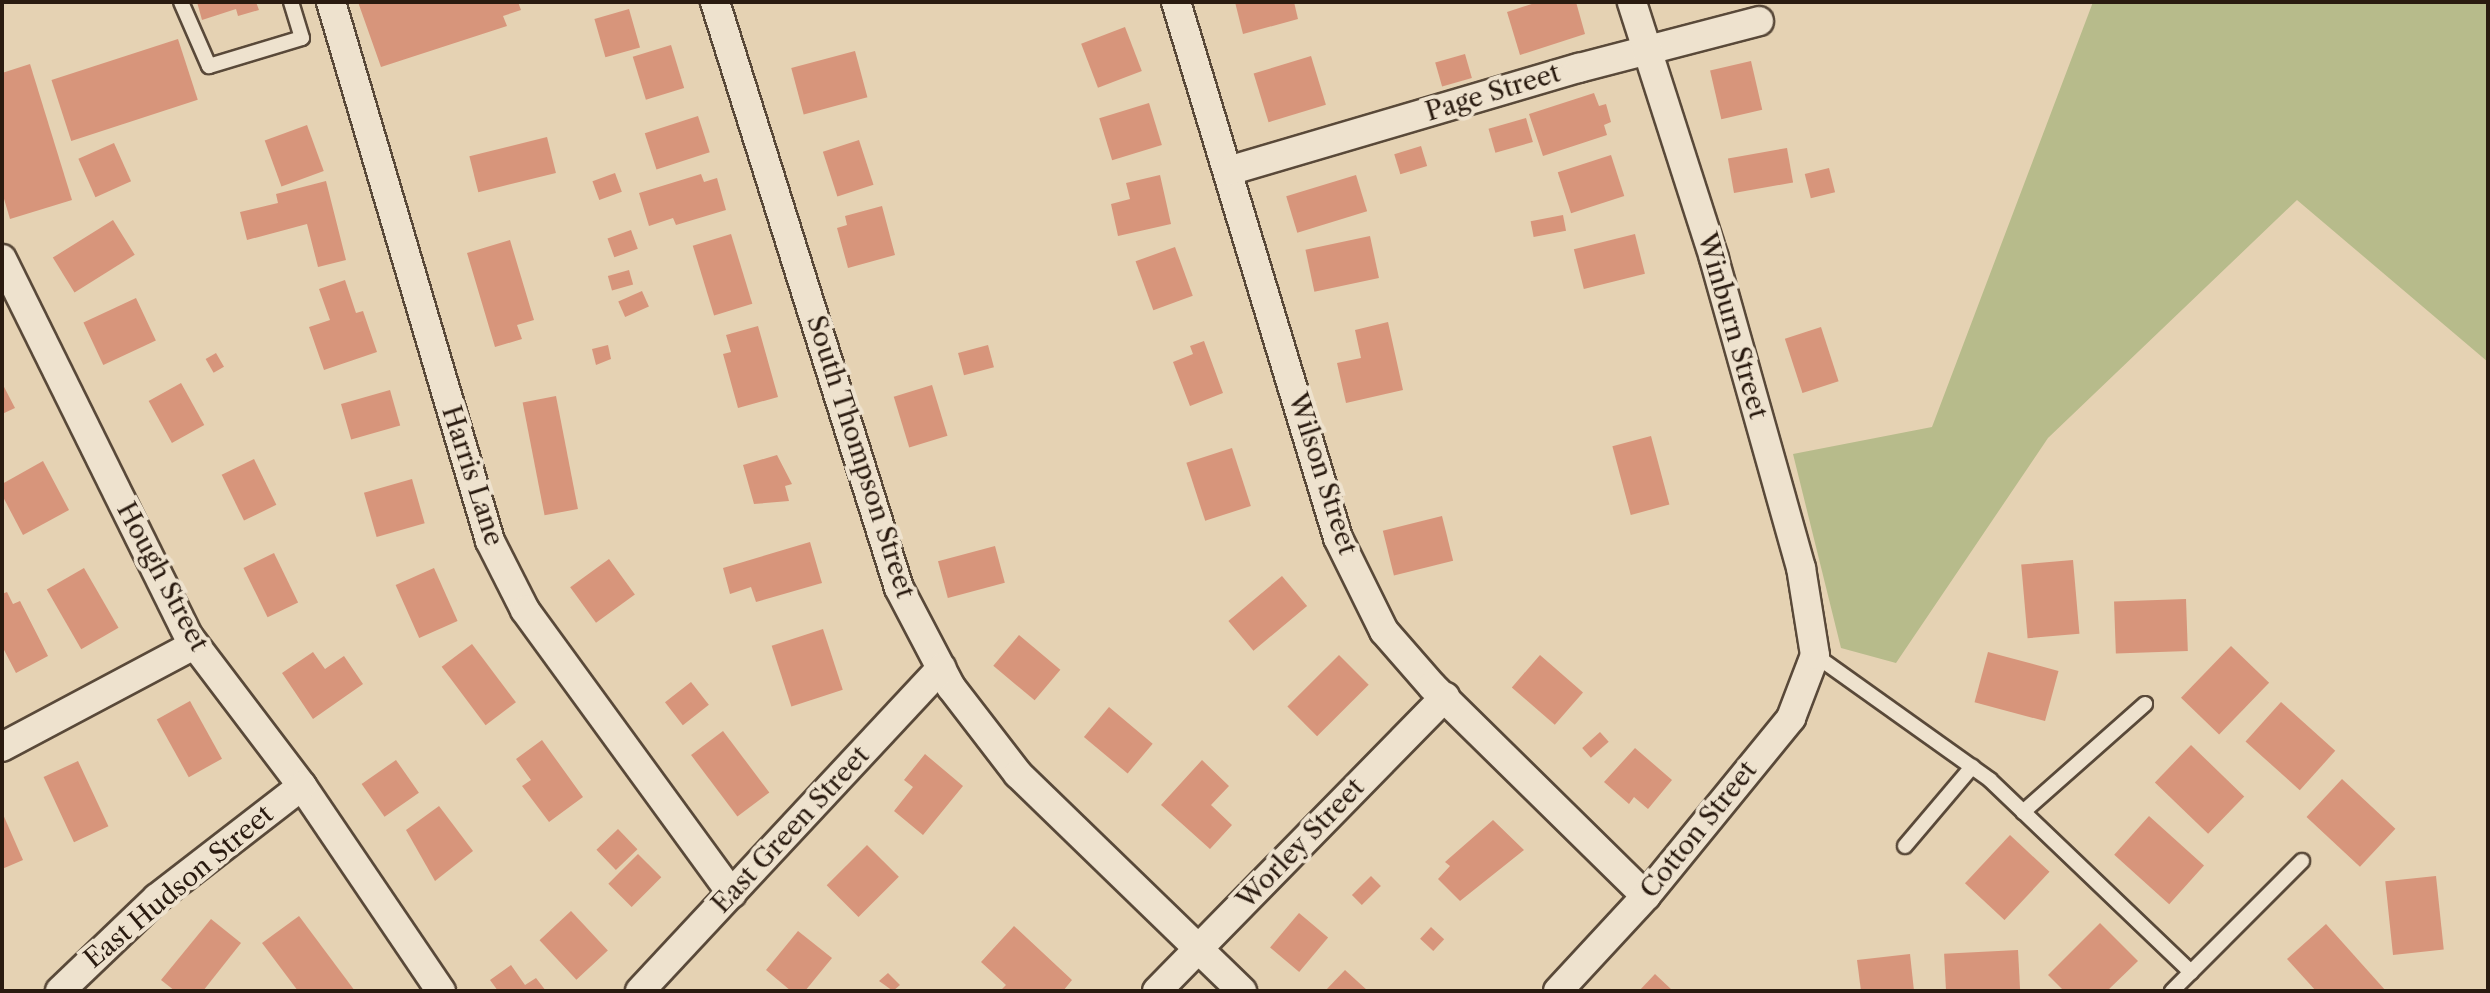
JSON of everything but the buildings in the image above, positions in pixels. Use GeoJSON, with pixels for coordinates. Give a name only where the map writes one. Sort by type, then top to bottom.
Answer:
{"type":"FeatureCollection","features":[{"type":"Feature","properties":{"kind":"street","name":"Harris Lane"},"geometry":{"type":"LineString","coordinates":[[331,2],[490,541],[525,610],[732,894]]}},
{"type":"Feature","properties":{"kind":"street","name":"South Thompson Street"},"geometry":{"type":"LineString","coordinates":[[715,2],[899,588],[941,668],[1018,774],[1242,991]]}},
{"type":"Feature","properties":{"kind":"street","name":"Wilson Street"},"geometry":{"type":"LineString","coordinates":[[1176,2],[1338,538],[1384,631],[1445,697],[1646,896]]}},
{"type":"Feature","properties":{"kind":"street","name":"Winburn Street"},"geometry":{"type":"LineString","coordinates":[[1632,2],[1714,258],[1801,568],[1815,655]]}},
{"type":"Feature","properties":{"kind":"street","name":"Page Street"},"geometry":{"type":"LineString","coordinates":[[1228,171],[1647,49],[1759,21]]}},
{"type":"Feature","properties":{"kind":"street","name":"Hough Street"},"geometry":{"type":"LineString","coordinates":[[2,259],[10,297],[194,645],[302,786],[441,991]]}},
{"type":"Feature","properties":{"kind":"street"},"geometry":{"type":"LineString","coordinates":[[2,747],[194,645]]}},
{"type":"Feature","properties":{"kind":"street","name":"Cotton Street"},"geometry":{"type":"LineString","coordinates":[[1572,986],[1791,718],[1815,655]]}},
{"type":"Feature","properties":{"kind":"street","name":"East Green Street"},"geometry":{"type":"LineString","coordinates":[[640,991],[941,668]]}},
{"type":"Feature","properties":{"kind":"street","name":"Worley Street"},"geometry":{"type":"LineString","coordinates":[[1157,991],[1445,697]]}},
{"type":"Feature","properties":{"kind":"street","name":"East Hudson Street"},"geometry":{"type":"LineString","coordinates":[[60,991],[157,898],[302,786]]}},
{"type":"Feature","properties":{"kind":"lane"},"geometry":{"type":"LineString","coordinates":[[181,2],[209,66],[302,38],[291,2]]}},
{"type":"Feature","properties":{"kind":"lane"},"geometry":{"type":"LineString","coordinates":[[1815,655],[1972,767],[2191,972]]}},
{"type":"Feature","properties":{"kind":"lane"},"geometry":{"type":"LineString","coordinates":[[2023,812],[2145,704]]}},
{"type":"Feature","properties":{"kind":"lane"},"geometry":{"type":"LineString","coordinates":[[1905,846],[1972,767]]}},
{"type":"Feature","properties":{"kind":"lane"},"geometry":{"type":"LineString","coordinates":[[2172,991],[2302,861]]}},
{"type":"Feature","properties":{"kind":"green space"},"geometry":{"type":"Polygon","coordinates":[[[2093,2],[2488,2],[2488,362],[2297,200],[2048,438],[1896,663],[1841,648],[1793,454],[1932,427],[2093,2]]]}}]}
